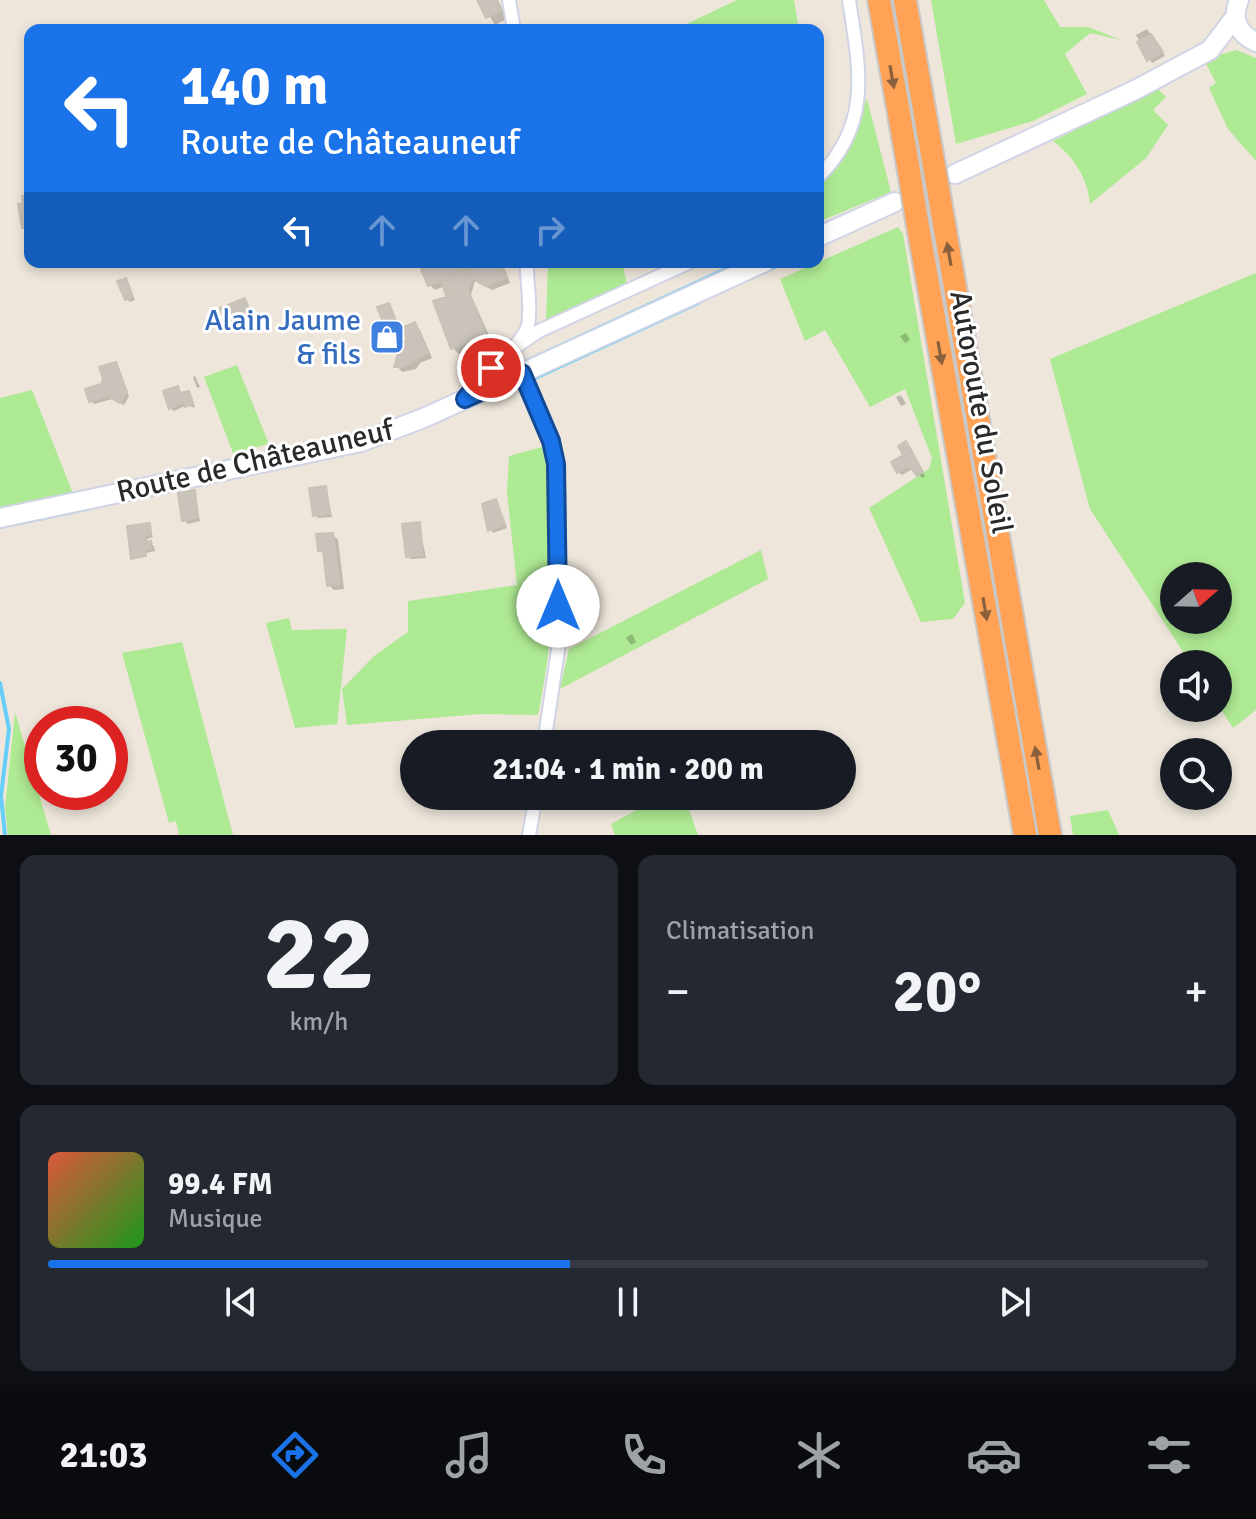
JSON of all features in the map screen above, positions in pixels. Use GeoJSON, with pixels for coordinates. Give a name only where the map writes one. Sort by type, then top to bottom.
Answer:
{"type":"FeatureCollection","features":[{"type":"Feature","properties":{"kind":"highway","name":"Autoroute du Soleil"},"geometry":{"type":"LineString","coordinates":[[879,0],[1025,835]]}},
{"type":"Feature","properties":{"kind":"highway","name":"Autoroute du Soleil"},"geometry":{"type":"LineString","coordinates":[[905,0],[1051,830]]}},
{"type":"Feature","properties":{"kind":"main road"},"geometry":{"type":"LineString","coordinates":[[1237,9],[1240,30],[1253,40]]}},
{"type":"Feature","properties":{"kind":"main road"},"geometry":{"type":"LineString","coordinates":[[1210,50],[1237,9]]}},
{"type":"Feature","properties":{"kind":"main road"},"geometry":{"type":"LineString","coordinates":[[955,174],[1106,104],[1210,50],[1253,40]]}},
{"type":"Feature","properties":{"kind":"main road"},"geometry":{"type":"LineString","coordinates":[[824,234],[895,202]]}},
{"type":"Feature","properties":{"kind":"main road","name":"Route de Châteauneuf"},"geometry":{"type":"LineString","coordinates":[[0,518],[361,442],[465,399],[752,268]]}},
{"type":"Feature","properties":{"kind":"street"},"geometry":{"type":"LineString","coordinates":[[509,0],[513,24]]}},
{"type":"Feature","properties":{"kind":"street"},"geometry":{"type":"LineString","coordinates":[[824,169],[841,148],[857,113],[860,71],[849,0]]}},
{"type":"Feature","properties":{"kind":"street"},"geometry":{"type":"LineString","coordinates":[[514,348],[528,325],[527,268]]}},
{"type":"Feature","properties":{"kind":"street"},"geometry":{"type":"LineString","coordinates":[[465,399],[491,368],[539,331],[677,268]]}},
{"type":"Feature","properties":{"kind":"street"},"geometry":{"type":"LineString","coordinates":[[522,373],[551,441],[559,497],[558,650],[546,730]]}},
{"type":"Feature","properties":{"kind":"street"},"geometry":{"type":"LineString","coordinates":[[529,835],[533,810]]}},
{"type":"Feature","properties":{"kind":"green space"},"geometry":{"type":"Polygon","coordinates":[[[737,0],[794,0],[798,24],[687,24],[737,0]]]}},
{"type":"Feature","properties":{"kind":"green space"},"geometry":{"type":"Polygon","coordinates":[[[931,0],[1044,0],[1060,27],[1088,27],[1121,40],[1090,33],[1065,54],[1087,94],[1033,121],[956,144],[931,0]]]}},
{"type":"Feature","properties":{"kind":"green space"},"geometry":{"type":"Polygon","coordinates":[[[1236,50],[1256,58],[1256,161],[1228,129],[1209,88],[1216,83],[1206,64],[1212,57],[1236,50]]]}},
{"type":"Feature","properties":{"kind":"green space"},"geometry":{"type":"Polygon","coordinates":[[[1158,89],[1166,97],[1153,110],[1168,125],[1146,158],[1090,204],[1078,168],[1053,141],[1158,89]]]}},
{"type":"Feature","properties":{"kind":"green space"},"geometry":{"type":"Polygon","coordinates":[[[867,99],[891,192],[824,220],[824,178],[837,166],[867,99]]]}},
{"type":"Feature","properties":{"kind":"green space"},"geometry":{"type":"Polygon","coordinates":[[[898,227],[903,234],[965,603],[953,619],[921,622],[869,508],[929,469],[932,458],[905,389],[870,407],[825,330],[805,341],[780,279],[805,268],[824,268],[824,260],[898,227]]]}},
{"type":"Feature","properties":{"kind":"green space"},"geometry":{"type":"Polygon","coordinates":[[[548,268],[623,268],[628,288],[546,321],[548,268]]]}},
{"type":"Feature","properties":{"kind":"green space"},"geometry":{"type":"Polygon","coordinates":[[[1256,273],[1256,710],[1233,728],[1229,722],[1232,722],[1232,650],[1182,650],[1171,634],[1232,634],[1232,562],[1160,562],[1160,616],[1090,509],[1050,359],[1256,273]]]}},
{"type":"Feature","properties":{"kind":"green space"},"geometry":{"type":"Polygon","coordinates":[[[237,365],[269,444],[233,453],[204,377],[237,365]]]}},
{"type":"Feature","properties":{"kind":"green space"},"geometry":{"type":"Polygon","coordinates":[[[32,390],[74,496],[0,509],[0,398],[32,390]]]}},
{"type":"Feature","properties":{"kind":"green space"},"geometry":{"type":"Polygon","coordinates":[[[542,447],[552,512],[554,581],[549,650],[538,715],[481,714],[347,725],[342,689],[374,656],[408,632],[408,601],[517,585],[507,493],[509,456],[542,447]]]}},
{"type":"Feature","properties":{"kind":"green space"},"geometry":{"type":"Polygon","coordinates":[[[761,550],[768,579],[560,689],[569,649],[761,550]]]}},
{"type":"Feature","properties":{"kind":"green space"},"geometry":{"type":"Polygon","coordinates":[[[289,618],[292,630],[347,629],[337,724],[295,728],[266,623],[289,618]]]}},
{"type":"Feature","properties":{"kind":"green space"},"geometry":{"type":"Polygon","coordinates":[[[182,642],[233,835],[179,835],[176,821],[169,823],[122,653],[182,642]]]}},
{"type":"Feature","properties":{"kind":"green space"},"geometry":{"type":"Polygon","coordinates":[[[15,712],[24,743],[24,810],[44,810],[51,835],[8,835],[5,808],[15,712]]]}},
{"type":"Feature","properties":{"kind":"green space"},"geometry":{"type":"Polygon","coordinates":[[[636,810],[689,810],[698,835],[615,835],[611,824],[636,810]]]}},
{"type":"Feature","properties":{"kind":"green space"},"geometry":{"type":"Polygon","coordinates":[[[1108,810],[1119,835],[1073,835],[1070,816],[1108,810]]]}},
{"type":"Feature","properties":{"kind":"building"},"geometry":{"type":"Polygon","coordinates":[[[477,0],[496,0],[501,11],[486,18],[477,0]]]}},
{"type":"Feature","properties":{"kind":"building"},"geometry":{"type":"Polygon","coordinates":[[[1151,34],[1163,52],[1147,61],[1137,42],[1151,34]]]}},
{"type":"Feature","properties":{"kind":"building"},"geometry":{"type":"Polygon","coordinates":[[[24,196],[22,228],[18,204],[23,203],[24,196]]]}},
{"type":"Feature","properties":{"kind":"building"},"geometry":{"type":"Polygon","coordinates":[[[460,268],[461,272],[428,286],[421,269],[460,268]]]}},
{"type":"Feature","properties":{"kind":"building"},"geometry":{"type":"Polygon","coordinates":[[[474,268],[502,268],[506,278],[485,286],[461,272],[474,268]]]}},
{"type":"Feature","properties":{"kind":"building"},"geometry":{"type":"Polygon","coordinates":[[[461,272],[472,278],[468,290],[446,296],[441,280],[461,272]]]}},
{"type":"Feature","properties":{"kind":"building"},"geometry":{"type":"Polygon","coordinates":[[[126,278],[133,297],[125,300],[117,281],[126,278]]]}},
{"type":"Feature","properties":{"kind":"building"},"geometry":{"type":"Polygon","coordinates":[[[468,290],[486,335],[451,349],[433,301],[468,290]]]}},
{"type":"Feature","properties":{"kind":"building"},"geometry":{"type":"Polygon","coordinates":[[[245,298],[251,314],[243,317],[245,324],[232,329],[227,314],[223,316],[220,308],[245,298]]]}},
{"type":"Feature","properties":{"kind":"building","name":"Alain Jaume & fils"},"geometry":{"type":"Polygon","coordinates":[[[389,303],[398,326],[391,329],[401,342],[407,340],[402,328],[415,322],[428,353],[403,367],[394,367],[398,353],[393,342],[379,347],[374,335],[382,319],[377,307],[389,303]]]}},
{"type":"Feature","properties":{"kind":"building"},"geometry":{"type":"Polygon","coordinates":[[[116,362],[127,392],[120,403],[107,396],[89,402],[85,389],[101,384],[103,379],[99,367],[116,362]]]}},
{"type":"Feature","properties":{"kind":"building"},"geometry":{"type":"Polygon","coordinates":[[[178,386],[180,393],[189,391],[193,404],[185,407],[183,402],[169,409],[163,391],[178,386]]]}},
{"type":"Feature","properties":{"kind":"building"},"geometry":{"type":"Polygon","coordinates":[[[906,441],[923,472],[917,476],[909,466],[897,473],[891,462],[903,455],[898,446],[906,441]]]}},
{"type":"Feature","properties":{"kind":"building"},"geometry":{"type":"Polygon","coordinates":[[[326,486],[330,514],[313,516],[309,488],[326,486]]]}},
{"type":"Feature","properties":{"kind":"building"},"geometry":{"type":"Polygon","coordinates":[[[195,490],[198,518],[182,521],[178,493],[195,490]]]}},
{"type":"Feature","properties":{"kind":"building"},"geometry":{"type":"Polygon","coordinates":[[[496,499],[505,525],[488,531],[482,504],[496,499]]]}},
{"type":"Feature","properties":{"kind":"building"},"geometry":{"type":"Polygon","coordinates":[[[420,522],[423,555],[406,557],[402,524],[420,522]]]}},
{"type":"Feature","properties":{"kind":"building"},"geometry":{"type":"Polygon","coordinates":[[[150,523],[151,534],[144,536],[146,542],[151,541],[152,549],[145,549],[146,556],[131,559],[127,526],[150,523]]]}},
{"type":"Feature","properties":{"kind":"building"},"geometry":{"type":"Polygon","coordinates":[[[333,533],[340,584],[327,586],[323,551],[318,551],[316,534],[333,533]]]}},
{"type":"Feature","properties":{"kind":"waterway"},"geometry":{"type":"LineString","coordinates":[[824,224],[845,215]]}},
{"type":"Feature","properties":{"kind":"waterway"},"geometry":{"type":"LineString","coordinates":[[514,367],[728,268]]}},
{"type":"Feature","properties":{"kind":"waterway"},"geometry":{"type":"LineString","coordinates":[[767,271],[772,268]]}},
{"type":"Feature","properties":{"kind":"waterway"},"geometry":{"type":"LineString","coordinates":[[533,379],[698,303]]}},
{"type":"Feature","properties":{"kind":"waterway"},"geometry":{"type":"LineString","coordinates":[[0,527],[91,508]]}},
{"type":"Feature","properties":{"kind":"waterway"},"geometry":{"type":"LineString","coordinates":[[0,683],[9,729],[1,796],[5,835]]}},
{"type":"Feature","properties":{"kind":"place","name":"Alain Jaume & fils"},"geometry":{"type":"Point","coordinates":[387,337]}},
{"type":"Feature","properties":{"kind":"route"},"geometry":{"type":"LineString","coordinates":[[491,368],[465,399],[522,373],[551,441],[559,497],[558,606]]}}]}
